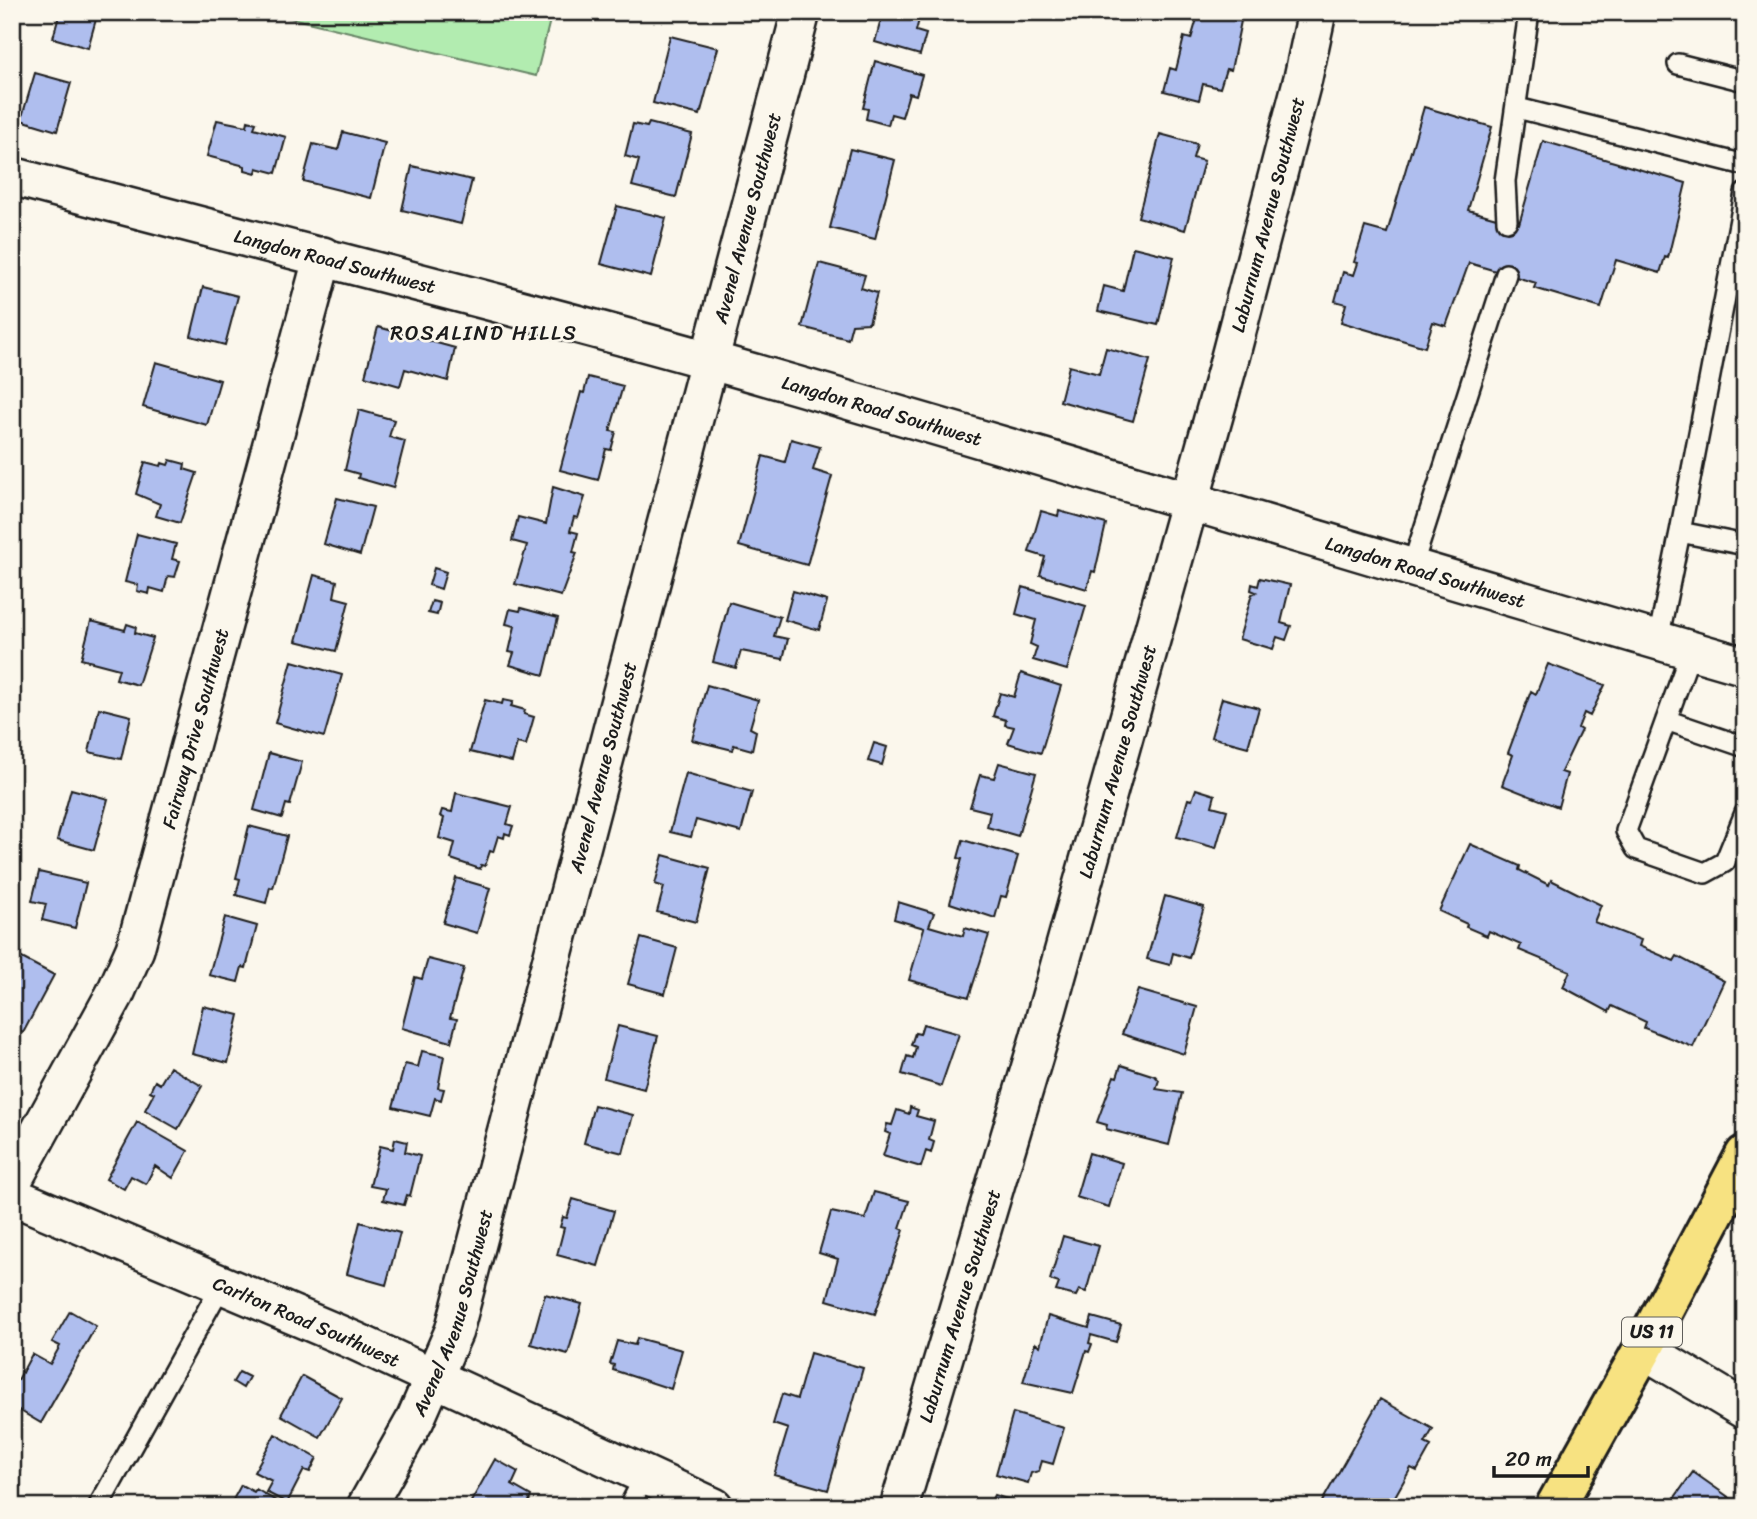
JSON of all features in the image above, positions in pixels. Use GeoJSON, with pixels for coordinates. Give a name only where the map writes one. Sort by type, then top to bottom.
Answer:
{"type":"FeatureCollection","features":[{"type":"Feature","properties":{"kind":"main road","name":"US 11"},"geometry":{"type":"LineString","coordinates":[[1555,1507],[1643,1349],[1745,1155]]}},
{"type":"Feature","properties":{"kind":"street","name":"Avenel Avenue Southwest"},"geometry":{"type":"LineString","coordinates":[[366,1507],[436,1378],[454,1331],[801,12]]}},
{"type":"Feature","properties":{"kind":"street","name":"Laburnum Avenue Southwest"},"geometry":{"type":"LineString","coordinates":[[899,1507],[1039,1039],[1191,500],[1303,78],[1317,12]]}},
{"type":"Feature","properties":{"kind":"street","name":"Langdon Road Southwest"},"geometry":{"type":"LineString","coordinates":[[12,176],[323,256],[710,361],[1191,500],[1745,666]]}},
{"type":"Feature","properties":{"kind":"street","name":"Fairway Drive Southwest"},"geometry":{"type":"LineString","coordinates":[[12,1182],[115,994],[135,949],[323,256]]}},
{"type":"Feature","properties":{"kind":"street","name":"Carlton Road Southwest"},"geometry":{"type":"LineString","coordinates":[[12,1196],[436,1378],[637,1491],[714,1507]]}},
{"type":"Feature","properties":{"kind":"street"},"geometry":{"type":"LineString","coordinates":[[1643,1349],[1745,1410]]}},
{"type":"Feature","properties":{"kind":"lane"},"geometry":{"type":"LineString","coordinates":[[1507,221],[1505,181],[1528,12]]}},
{"type":"Feature","properties":{"kind":"lane"},"geometry":{"type":"LineString","coordinates":[[1678,64],[1745,81]]}},
{"type":"Feature","properties":{"kind":"lane"},"geometry":{"type":"LineString","coordinates":[[1517,108],[1745,165]]}},
{"type":"Feature","properties":{"kind":"lane"},"geometry":{"type":"LineString","coordinates":[[1745,193],[1680,532],[1674,646],[1666,720],[1626,831],[1636,849],[1705,873],[1725,862],[1745,813]]}},
{"type":"Feature","properties":{"kind":"lane"},"geometry":{"type":"LineString","coordinates":[[1412,568],[1506,274]]}},
{"type":"Feature","properties":{"kind":"lane"},"geometry":{"type":"LineString","coordinates":[[1680,532],[1745,545]]}},
{"type":"Feature","properties":{"kind":"lane"},"geometry":{"type":"LineString","coordinates":[[1666,720],[1745,747]]}},
{"type":"Feature","properties":{"kind":"lane"},"geometry":{"type":"LineString","coordinates":[[98,1507],[222,1284]]}},
{"type":"Feature","properties":{"kind":"green space"},"geometry":{"type":"Polygon","coordinates":[[[265,12],[552,12],[536,76],[265,12]]]}},
{"type":"Feature","properties":{"kind":"building"},"geometry":{"type":"Polygon","coordinates":[[[60,12],[98,12],[88,48],[53,38],[60,12]]]}},
{"type":"Feature","properties":{"kind":"building"},"geometry":{"type":"Polygon","coordinates":[[[883,12],[921,12],[916,31],[926,34],[920,55],[875,42],[883,12]]]}},
{"type":"Feature","properties":{"kind":"building"},"geometry":{"type":"Polygon","coordinates":[[[1199,12],[1241,21],[1231,70],[1226,69],[1220,88],[1203,84],[1199,100],[1164,91],[1170,68],[1176,70],[1184,37],[1191,39],[1199,12]]]}},
{"type":"Feature","properties":{"kind":"building"},"geometry":{"type":"Polygon","coordinates":[[[670,36],[718,48],[700,115],[653,103],[670,36]]]}},
{"type":"Feature","properties":{"kind":"building"},"geometry":{"type":"Polygon","coordinates":[[[875,61],[922,75],[916,95],[909,93],[902,117],[891,114],[888,125],[866,119],[868,109],[863,108],[875,61]]]}},
{"type":"Feature","properties":{"kind":"building"},"geometry":{"type":"Polygon","coordinates":[[[35,73],[71,83],[57,131],[21,120],[35,73]]]}},
{"type":"Feature","properties":{"kind":"building"},"geometry":{"type":"Polygon","coordinates":[[[1424,107],[1492,127],[1468,210],[1519,224],[1543,141],[1686,183],[1668,258],[1665,257],[1660,273],[1616,260],[1601,308],[1534,288],[1536,283],[1469,263],[1446,326],[1433,322],[1425,347],[1341,322],[1346,304],[1335,301],[1343,272],[1354,275],[1358,263],[1354,262],[1365,227],[1387,233],[1424,107]]]}},
{"type":"Feature","properties":{"kind":"building"},"geometry":{"type":"Polygon","coordinates":[[[217,120],[247,126],[248,121],[256,123],[254,128],[286,137],[276,173],[257,168],[256,173],[245,170],[245,166],[207,156],[217,120]]]}},
{"type":"Feature","properties":{"kind":"building"},"geometry":{"type":"Polygon","coordinates":[[[649,123],[692,134],[676,197],[632,186],[639,160],[625,156],[633,124],[647,127],[649,123]]]}},
{"type":"Feature","properties":{"kind":"building"},"geometry":{"type":"Polygon","coordinates":[[[343,132],[385,143],[371,198],[303,181],[313,144],[338,150],[343,132]]]}},
{"type":"Feature","properties":{"kind":"building"},"geometry":{"type":"Polygon","coordinates":[[[1160,134],[1197,144],[1193,158],[1204,161],[1185,230],[1138,217],[1160,134]]]}},
{"type":"Feature","properties":{"kind":"building"},"geometry":{"type":"Polygon","coordinates":[[[850,149],[895,160],[875,239],[830,228],[850,149]]]}},
{"type":"Feature","properties":{"kind":"building"},"geometry":{"type":"Polygon","coordinates":[[[412,166],[472,180],[461,224],[402,210],[412,166]]]}},
{"type":"Feature","properties":{"kind":"building"},"geometry":{"type":"Polygon","coordinates":[[[617,206],[666,218],[651,277],[601,264],[617,206]]]}},
{"type":"Feature","properties":{"kind":"building"},"geometry":{"type":"Polygon","coordinates":[[[12,235],[21,237],[12,267],[12,235]]]}},
{"type":"Feature","properties":{"kind":"building"},"geometry":{"type":"Polygon","coordinates":[[[1133,247],[1174,257],[1158,325],[1098,311],[1104,286],[1123,291],[1133,247]]]}},
{"type":"Feature","properties":{"kind":"building"},"geometry":{"type":"Polygon","coordinates":[[[819,263],[865,275],[861,288],[877,293],[869,323],[852,324],[848,339],[802,327],[819,263]]]}},
{"type":"Feature","properties":{"kind":"building"},"geometry":{"type":"Polygon","coordinates":[[[203,287],[238,296],[225,345],[191,336],[203,287]]]}},
{"type":"Feature","properties":{"kind":"building"},"geometry":{"type":"Polygon","coordinates":[[[378,327],[455,348],[448,381],[405,369],[400,386],[365,376],[378,327]]]}},
{"type":"Feature","properties":{"kind":"building"},"geometry":{"type":"Polygon","coordinates":[[[1106,348],[1150,360],[1133,421],[1060,401],[1069,366],[1099,374],[1106,348]]]}},
{"type":"Feature","properties":{"kind":"building"},"geometry":{"type":"Polygon","coordinates":[[[156,362],[220,380],[207,425],[143,407],[156,362]]]}},
{"type":"Feature","properties":{"kind":"building"},"geometry":{"type":"Polygon","coordinates":[[[588,377],[623,386],[610,431],[616,432],[611,450],[606,449],[598,480],[560,470],[581,392],[584,393],[588,377]]]}},
{"type":"Feature","properties":{"kind":"building"},"geometry":{"type":"Polygon","coordinates":[[[359,410],[394,420],[389,437],[405,441],[393,488],[358,478],[359,474],[345,470],[359,410]]]}},
{"type":"Feature","properties":{"kind":"building"},"geometry":{"type":"Polygon","coordinates":[[[791,439],[820,447],[813,470],[832,476],[807,565],[739,546],[763,456],[785,462],[791,439]]]}},
{"type":"Feature","properties":{"kind":"building"},"geometry":{"type":"Polygon","coordinates":[[[170,460],[185,464],[184,469],[197,473],[180,523],[156,516],[160,504],[136,494],[145,462],[161,466],[162,463],[168,465],[170,460]]]}},
{"type":"Feature","properties":{"kind":"building"},"geometry":{"type":"Polygon","coordinates":[[[553,487],[585,497],[570,531],[578,533],[573,552],[577,553],[561,596],[515,584],[527,545],[512,541],[518,517],[546,524],[553,487]]]}},
{"type":"Feature","properties":{"kind":"building"},"geometry":{"type":"Polygon","coordinates":[[[337,498],[373,507],[360,555],[324,544],[337,498]]]}},
{"type":"Feature","properties":{"kind":"building"},"geometry":{"type":"Polygon","coordinates":[[[1041,511],[1058,516],[1059,511],[1106,524],[1095,572],[1092,571],[1087,589],[1040,575],[1045,557],[1029,552],[1041,511]]]}},
{"type":"Feature","properties":{"kind":"building"},"geometry":{"type":"Polygon","coordinates":[[[137,534],[176,544],[172,559],[180,561],[175,577],[168,576],[164,592],[150,588],[149,594],[137,591],[138,585],[125,582],[137,534]]]}},
{"type":"Feature","properties":{"kind":"building"},"geometry":{"type":"Polygon","coordinates":[[[434,568],[446,572],[441,589],[429,585],[434,568]]]}},
{"type":"Feature","properties":{"kind":"building"},"geometry":{"type":"Polygon","coordinates":[[[314,575],[337,581],[334,597],[349,601],[336,651],[296,641],[314,575]]]}},
{"type":"Feature","properties":{"kind":"building"},"geometry":{"type":"Polygon","coordinates":[[[1260,578],[1290,585],[1281,623],[1291,626],[1286,640],[1277,637],[1273,649],[1239,639],[1252,594],[1256,592],[1251,590],[1252,584],[1258,586],[1260,578]]]}},
{"type":"Feature","properties":{"kind":"building"},"geometry":{"type":"Polygon","coordinates":[[[1023,587],[1086,606],[1067,670],[1033,660],[1037,647],[1030,644],[1036,620],[1016,614],[1023,587]]]}},
{"type":"Feature","properties":{"kind":"building"},"geometry":{"type":"Polygon","coordinates":[[[793,591],[827,601],[819,630],[785,620],[793,591]]]}},
{"type":"Feature","properties":{"kind":"building"},"geometry":{"type":"Polygon","coordinates":[[[432,601],[440,603],[437,615],[428,613],[432,601]]]}},
{"type":"Feature","properties":{"kind":"building"},"geometry":{"type":"Polygon","coordinates":[[[729,602],[780,617],[774,636],[788,639],[783,659],[741,651],[736,668],[713,662],[729,602]]]}},
{"type":"Feature","properties":{"kind":"building"},"geometry":{"type":"Polygon","coordinates":[[[521,608],[558,618],[544,675],[510,665],[514,653],[509,652],[515,626],[506,624],[510,609],[520,611],[521,608]]]}},
{"type":"Feature","properties":{"kind":"building"},"geometry":{"type":"Polygon","coordinates":[[[91,621],[125,630],[127,624],[136,627],[135,633],[153,638],[138,685],[116,679],[119,669],[81,659],[91,621]]]}},
{"type":"Feature","properties":{"kind":"building"},"geometry":{"type":"Polygon","coordinates":[[[292,661],[342,675],[324,737],[275,723],[292,661]]]}},
{"type":"Feature","properties":{"kind":"building"},"geometry":{"type":"Polygon","coordinates":[[[1548,664],[1605,685],[1590,716],[1584,713],[1578,728],[1581,730],[1561,772],[1567,774],[1558,807],[1502,785],[1513,755],[1508,753],[1531,691],[1536,694],[1548,664]]]}},
{"type":"Feature","properties":{"kind":"building"},"geometry":{"type":"Polygon","coordinates":[[[1021,673],[1061,686],[1041,753],[1008,743],[1014,727],[1005,725],[1006,720],[993,716],[1000,693],[1014,697],[1021,673]]]}},
{"type":"Feature","properties":{"kind":"building"},"geometry":{"type":"Polygon","coordinates":[[[707,685],[758,700],[750,728],[756,731],[752,750],[734,745],[733,750],[692,740],[707,685]]]}},
{"type":"Feature","properties":{"kind":"building"},"geometry":{"type":"Polygon","coordinates":[[[1222,698],[1259,708],[1248,747],[1211,737],[1222,698]]]}},
{"type":"Feature","properties":{"kind":"building"},"geometry":{"type":"Polygon","coordinates":[[[485,700],[502,704],[503,700],[513,702],[511,706],[525,710],[524,714],[534,717],[526,745],[517,743],[512,762],[470,752],[485,700]]]}},
{"type":"Feature","properties":{"kind":"building"},"geometry":{"type":"Polygon","coordinates":[[[99,708],[131,716],[121,759],[89,752],[99,708]]]}},
{"type":"Feature","properties":{"kind":"building"},"geometry":{"type":"Polygon","coordinates":[[[874,743],[887,747],[882,765],[868,761],[874,743]]]}},
{"type":"Feature","properties":{"kind":"building"},"geometry":{"type":"Polygon","coordinates":[[[269,753],[302,762],[290,805],[286,804],[282,818],[254,810],[269,753]]]}},
{"type":"Feature","properties":{"kind":"building"},"geometry":{"type":"Polygon","coordinates":[[[999,763],[1036,773],[1018,836],[987,827],[990,812],[970,807],[980,775],[994,778],[999,763]]]}},
{"type":"Feature","properties":{"kind":"building"},"geometry":{"type":"Polygon","coordinates":[[[686,773],[752,792],[741,832],[696,820],[691,837],[670,832],[686,773]]]}},
{"type":"Feature","properties":{"kind":"building"},"geometry":{"type":"Polygon","coordinates":[[[71,789],[108,799],[94,850],[57,840],[71,789]]]}},
{"type":"Feature","properties":{"kind":"building"},"geometry":{"type":"Polygon","coordinates":[[[1196,789],[1215,795],[1212,806],[1227,810],[1216,848],[1177,837],[1188,799],[1192,800],[1196,789]]]}},
{"type":"Feature","properties":{"kind":"building"},"geometry":{"type":"Polygon","coordinates":[[[456,793],[512,807],[507,824],[513,826],[510,835],[505,833],[504,838],[498,836],[493,852],[490,851],[485,866],[481,865],[480,869],[451,859],[455,843],[439,838],[444,818],[440,816],[442,810],[452,812],[456,793]]]}},
{"type":"Feature","properties":{"kind":"building"},"geometry":{"type":"Polygon","coordinates":[[[249,826],[287,836],[273,888],[270,887],[266,903],[236,895],[240,879],[236,878],[249,826]]]}},
{"type":"Feature","properties":{"kind":"building"},"geometry":{"type":"Polygon","coordinates":[[[963,840],[1018,856],[1006,897],[1001,896],[995,918],[950,903],[962,859],[958,858],[963,840]]]}},
{"type":"Feature","properties":{"kind":"building"},"geometry":{"type":"Polygon","coordinates":[[[1470,844],[1520,866],[1519,870],[1549,885],[1551,880],[1601,905],[1594,922],[1641,940],[1639,946],[1674,961],[1677,956],[1724,981],[1693,1047],[1644,1028],[1646,1022],[1612,1006],[1609,1012],[1563,987],[1570,971],[1519,950],[1521,945],[1489,931],[1487,936],[1466,927],[1467,924],[1439,911],[1470,844]]]}},
{"type":"Feature","properties":{"kind":"building"},"geometry":{"type":"Polygon","coordinates":[[[663,855],[710,868],[696,922],[657,912],[664,887],[655,884],[663,855]]]}},
{"type":"Feature","properties":{"kind":"building"},"geometry":{"type":"Polygon","coordinates":[[[39,872],[86,883],[75,928],[42,920],[46,904],[32,901],[39,872]]]}},
{"type":"Feature","properties":{"kind":"building"},"geometry":{"type":"Polygon","coordinates":[[[456,878],[490,888],[477,933],[443,923],[456,878]]]}},
{"type":"Feature","properties":{"kind":"building"},"geometry":{"type":"Polygon","coordinates":[[[1165,896],[1204,907],[1189,958],[1173,953],[1170,965],[1147,959],[1165,896]]]}},
{"type":"Feature","properties":{"kind":"building"},"geometry":{"type":"Polygon","coordinates":[[[898,902],[934,913],[929,926],[963,936],[965,928],[989,935],[969,997],[909,980],[924,928],[894,919],[898,902]]]}},
{"type":"Feature","properties":{"kind":"building"},"geometry":{"type":"Polygon","coordinates":[[[225,917],[257,926],[246,968],[242,967],[238,982],[209,975],[225,917]]]}},
{"type":"Feature","properties":{"kind":"building"},"geometry":{"type":"Polygon","coordinates":[[[641,938],[677,948],[665,994],[628,984],[641,938]]]}},
{"type":"Feature","properties":{"kind":"building"},"geometry":{"type":"Polygon","coordinates":[[[18,956],[54,975],[23,1033],[12,1028],[12,967],[18,956]]]}},
{"type":"Feature","properties":{"kind":"building"},"geometry":{"type":"Polygon","coordinates":[[[428,959],[464,968],[450,1018],[457,1019],[451,1042],[402,1028],[415,977],[422,979],[428,959]]]}},
{"type":"Feature","properties":{"kind":"building"},"geometry":{"type":"Polygon","coordinates":[[[1138,990],[1197,1007],[1184,1054],[1122,1034],[1138,990]]]}},
{"type":"Feature","properties":{"kind":"building"},"geometry":{"type":"Polygon","coordinates":[[[203,1006],[239,1015],[228,1063],[192,1054],[203,1006]]]}},
{"type":"Feature","properties":{"kind":"building"},"geometry":{"type":"Polygon","coordinates":[[[923,1024],[959,1034],[941,1086],[902,1074],[907,1056],[913,1058],[916,1047],[911,1045],[915,1033],[920,1034],[923,1024]]]}},
{"type":"Feature","properties":{"kind":"building"},"geometry":{"type":"Polygon","coordinates":[[[618,1026],[658,1036],[644,1089],[604,1078],[618,1026]]]}},
{"type":"Feature","properties":{"kind":"building"},"geometry":{"type":"Polygon","coordinates":[[[422,1051],[444,1056],[438,1088],[444,1089],[441,1100],[435,1098],[430,1116],[393,1107],[405,1064],[418,1067],[422,1051]]]}},
{"type":"Feature","properties":{"kind":"building"},"geometry":{"type":"Polygon","coordinates":[[[1121,1065],[1155,1076],[1159,1080],[1156,1089],[1182,1093],[1169,1145],[1106,1129],[1107,1125],[1097,1122],[1114,1076],[1117,1077],[1121,1065]]]}},
{"type":"Feature","properties":{"kind":"building"},"geometry":{"type":"Polygon","coordinates":[[[170,1067],[202,1086],[178,1129],[145,1110],[154,1093],[150,1091],[155,1081],[160,1084],[170,1067]]]}},
{"type":"Feature","properties":{"kind":"building"},"geometry":{"type":"Polygon","coordinates":[[[594,1105],[633,1115],[623,1153],[584,1143],[594,1105]]]}},
{"type":"Feature","properties":{"kind":"building"},"geometry":{"type":"Polygon","coordinates":[[[910,1107],[918,1110],[916,1116],[934,1121],[929,1140],[934,1142],[931,1153],[926,1151],[921,1167],[883,1156],[890,1134],[885,1132],[887,1124],[892,1125],[897,1110],[909,1114],[910,1107]]]}},
{"type":"Feature","properties":{"kind":"building"},"geometry":{"type":"Polygon","coordinates":[[[137,1122],[188,1151],[173,1178],[155,1166],[146,1184],[131,1176],[124,1189],[106,1179],[137,1122]]]}},
{"type":"Feature","properties":{"kind":"building"},"geometry":{"type":"Polygon","coordinates":[[[395,1139],[407,1142],[405,1152],[420,1156],[410,1196],[407,1195],[404,1205],[383,1200],[386,1189],[370,1186],[380,1146],[393,1149],[395,1139]]]}},
{"type":"Feature","properties":{"kind":"building"},"geometry":{"type":"Polygon","coordinates":[[[1089,1153],[1122,1163],[1109,1207],[1076,1197],[1089,1153]]]}},
{"type":"Feature","properties":{"kind":"building"},"geometry":{"type":"Polygon","coordinates":[[[874,1192],[909,1201],[900,1228],[904,1230],[875,1314],[827,1300],[838,1259],[819,1253],[831,1212],[865,1219],[874,1192]]]}},
{"type":"Feature","properties":{"kind":"building"},"geometry":{"type":"Polygon","coordinates":[[[573,1199],[614,1211],[598,1266],[557,1255],[564,1228],[560,1227],[563,1217],[567,1218],[573,1199]]]}},
{"type":"Feature","properties":{"kind":"building"},"geometry":{"type":"Polygon","coordinates":[[[360,1222],[400,1233],[386,1285],[347,1274],[360,1222]]]}},
{"type":"Feature","properties":{"kind":"building"},"geometry":{"type":"Polygon","coordinates":[[[1063,1236],[1099,1246],[1086,1292],[1079,1290],[1076,1296],[1056,1291],[1059,1283],[1050,1280],[1063,1236]]]}},
{"type":"Feature","properties":{"kind":"building"},"geometry":{"type":"Polygon","coordinates":[[[545,1294],[582,1304],[568,1354],[531,1344],[545,1294]]]}},
{"type":"Feature","properties":{"kind":"building"},"geometry":{"type":"Polygon","coordinates":[[[70,1311],[96,1326],[41,1423],[12,1406],[12,1377],[18,1380],[32,1354],[50,1364],[60,1346],[52,1342],[70,1311]]]}},
{"type":"Feature","properties":{"kind":"building"},"geometry":{"type":"Polygon","coordinates":[[[1048,1316],[1089,1328],[1092,1317],[1121,1325],[1116,1342],[1091,1335],[1089,1343],[1092,1344],[1089,1352],[1086,1351],[1073,1393],[1023,1382],[1035,1343],[1040,1346],[1048,1316]]]}},
{"type":"Feature","properties":{"kind":"building"},"geometry":{"type":"Polygon","coordinates":[[[637,1338],[682,1350],[671,1389],[613,1370],[614,1365],[610,1364],[617,1341],[635,1345],[637,1338]]]}},
{"type":"Feature","properties":{"kind":"building"},"geometry":{"type":"Polygon","coordinates":[[[810,1353],[863,1368],[828,1490],[774,1475],[788,1429],[773,1424],[782,1394],[797,1399],[810,1353]]]}},
{"type":"Feature","properties":{"kind":"building"},"geometry":{"type":"Polygon","coordinates":[[[239,1372],[249,1377],[243,1388],[233,1382],[239,1372]]]}},
{"type":"Feature","properties":{"kind":"building"},"geometry":{"type":"Polygon","coordinates":[[[302,1376],[342,1398],[320,1437],[281,1415],[302,1376]]]}},
{"type":"Feature","properties":{"kind":"building"},"geometry":{"type":"Polygon","coordinates":[[[1380,1399],[1433,1429],[1425,1443],[1431,1446],[1417,1471],[1411,1468],[1389,1507],[1319,1507],[1380,1399]]]}},
{"type":"Feature","properties":{"kind":"building"},"geometry":{"type":"Polygon","coordinates":[[[1013,1413],[1064,1428],[1053,1464],[1042,1461],[1039,1471],[1031,1473],[1028,1483],[996,1474],[1013,1413]]]}},
{"type":"Feature","properties":{"kind":"building"},"geometry":{"type":"Polygon","coordinates":[[[275,1434],[317,1458],[310,1472],[304,1470],[287,1503],[266,1492],[272,1481],[254,1472],[275,1434]]]}},
{"type":"Feature","properties":{"kind":"building"},"geometry":{"type":"Polygon","coordinates":[[[495,1459],[518,1472],[512,1485],[531,1496],[527,1507],[468,1507],[495,1459]]]}},
{"type":"Feature","properties":{"kind":"building"},"geometry":{"type":"Polygon","coordinates":[[[12,1466],[21,1471],[12,1487],[12,1466]]]}},
{"type":"Feature","properties":{"kind":"building"},"geometry":{"type":"Polygon","coordinates":[[[1693,1472],[1737,1503],[1734,1507],[1668,1507],[1693,1472]]]}},
{"type":"Feature","properties":{"kind":"building"},"geometry":{"type":"Polygon","coordinates":[[[241,1485],[254,1492],[256,1489],[286,1507],[229,1507],[241,1485]]]}},
{"type":"Feature","properties":{"kind":"building"},"geometry":{"type":"Polygon","coordinates":[[[994,1495],[1030,1506],[988,1507],[994,1495]]]}},
{"type":"Feature","properties":{"kind":"district","name":"ROSALIND HILLS"},"geometry":{"type":"Point","coordinates":[484,333]}}]}
